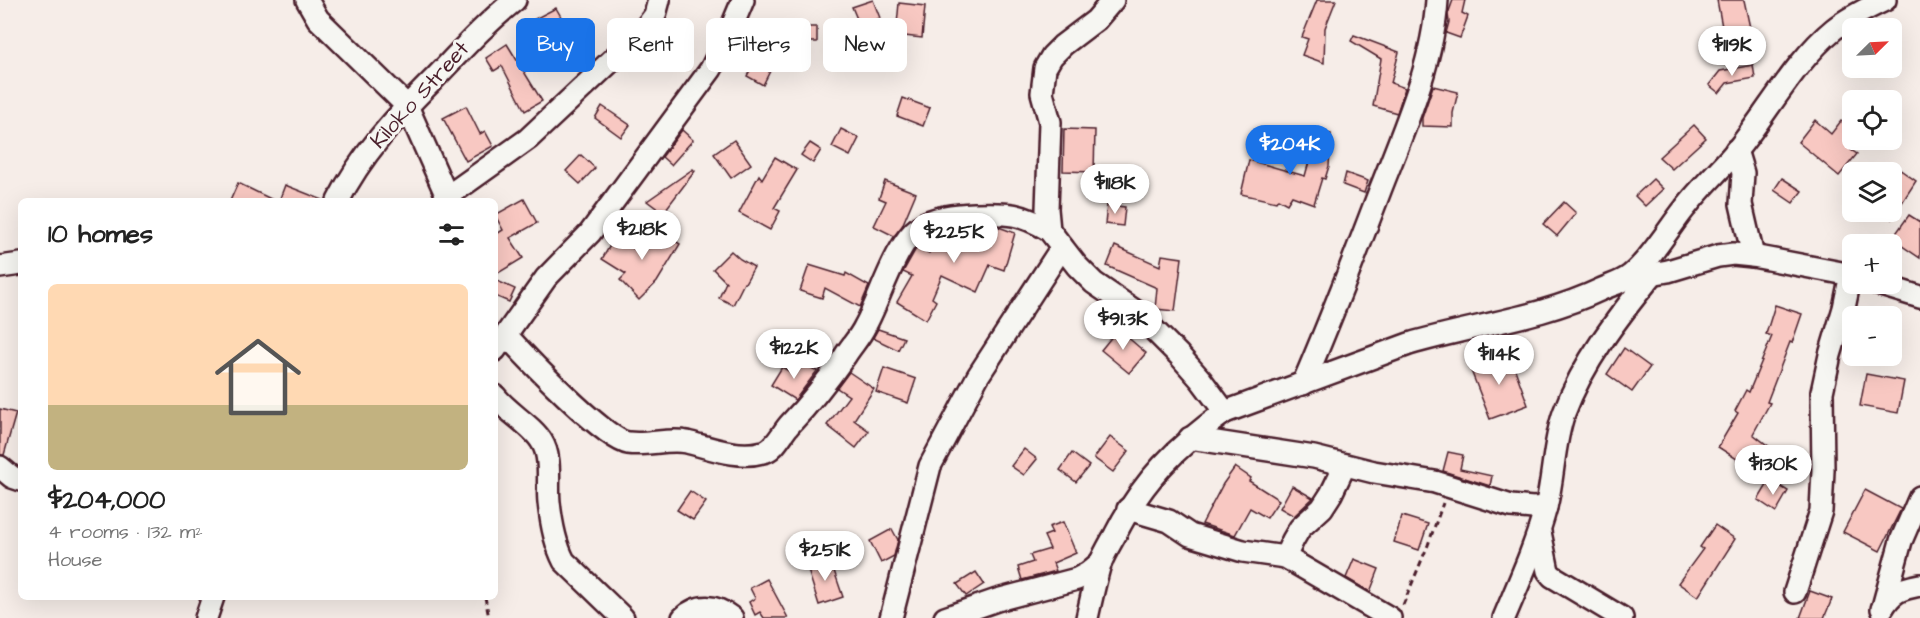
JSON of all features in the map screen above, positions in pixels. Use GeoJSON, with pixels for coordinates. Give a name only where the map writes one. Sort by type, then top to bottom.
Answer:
{"type":"FeatureCollection","features":[{"type":"Feature","properties":{"kind":"street"},"geometry":{"type":"LineString","coordinates":[[307,0],[318,19],[406,106],[448,198]]}},
{"type":"Feature","properties":{"kind":"street","name":"Kiloko Street"},"geometry":{"type":"LineString","coordinates":[[339,198],[366,154],[406,106],[486,23],[515,0]]}},
{"type":"Feature","properties":{"kind":"street"},"geometry":{"type":"LineString","coordinates":[[450,198],[528,139],[643,31],[655,15],[659,0]]}},
{"type":"Feature","properties":{"kind":"street"},"geometry":{"type":"LineString","coordinates":[[742,0],[711,69],[590,233],[546,278],[501,343],[550,380],[617,440],[628,443],[673,440],[738,454],[766,452],[822,388],[865,327],[899,254],[911,234],[920,226],[950,216],[1005,213],[1028,217],[1056,239],[1094,283],[1135,310],[1201,380],[1225,412]]}},
{"type":"Feature","properties":{"kind":"street"},"geometry":{"type":"LineString","coordinates":[[891,618],[930,466],[1056,239],[1047,209],[1050,122],[1042,93],[1045,68],[1052,56],[1063,45],[1096,21],[1113,0]]}},
{"type":"Feature","properties":{"kind":"street"},"geometry":{"type":"LineString","coordinates":[[1303,384],[1339,300],[1407,123],[1434,33],[1437,0]]}},
{"type":"Feature","properties":{"kind":"street"},"geometry":{"type":"LineString","coordinates":[[1087,618],[1101,562],[1128,509],[1160,467],[1190,438],[1225,412],[1410,344],[1574,303],[1629,277],[1643,263],[1694,196],[1736,150],[1775,101],[1802,62],[1823,39],[1835,28],[1885,0]]}},
{"type":"Feature","properties":{"kind":"street"},"geometry":{"type":"LineString","coordinates":[[1736,150],[1743,173],[1741,204],[1754,256]]}},
{"type":"Feature","properties":{"kind":"street"},"geometry":{"type":"LineString","coordinates":[[1629,277],[1652,275],[1718,256],[1733,254],[1842,274]]}},
{"type":"Feature","properties":{"kind":"street"},"geometry":{"type":"LineString","coordinates":[[0,267],[18,264]]}},
{"type":"Feature","properties":{"kind":"street"},"geometry":{"type":"LineString","coordinates":[[1504,618],[1546,507],[1559,431],[1574,390],[1594,354],[1652,275]]}},
{"type":"Feature","properties":{"kind":"street"},"geometry":{"type":"LineString","coordinates":[[1902,291],[1920,297]]}},
{"type":"Feature","properties":{"kind":"street"},"geometry":{"type":"LineString","coordinates":[[1795,592],[1821,511],[1822,392],[1847,294]]}},
{"type":"Feature","properties":{"kind":"street"},"geometry":{"type":"LineString","coordinates":[[498,399],[543,442],[548,459],[549,503],[558,550],[564,561],[623,618]]}},
{"type":"Feature","properties":{"kind":"street"},"geometry":{"type":"LineString","coordinates":[[1190,438],[1314,457],[1435,482],[1511,506],[1546,507]]}},
{"type":"Feature","properties":{"kind":"street"},"geometry":{"type":"LineString","coordinates":[[1285,557],[1300,528],[1322,508],[1345,465]]}},
{"type":"Feature","properties":{"kind":"street"},"geometry":{"type":"LineString","coordinates":[[0,467],[18,479]]}},
{"type":"Feature","properties":{"kind":"street"},"geometry":{"type":"LineString","coordinates":[[1881,612],[1901,541],[1920,497]]}},
{"type":"Feature","properties":{"kind":"street"},"geometry":{"type":"LineString","coordinates":[[1128,509],[1169,521],[1190,535],[1243,551],[1285,557],[1396,613]]}},
{"type":"Feature","properties":{"kind":"street"},"geometry":{"type":"LineString","coordinates":[[1539,528],[1548,571],[1552,576],[1622,618]]}},
{"type":"Feature","properties":{"kind":"street"},"geometry":{"type":"LineString","coordinates":[[950,618],[997,600],[1077,579],[1101,562]]}},
{"type":"Feature","properties":{"kind":"street"},"geometry":{"type":"LineString","coordinates":[[1881,612],[1893,593],[1920,585]]}},
{"type":"Feature","properties":{"kind":"street"},"geometry":{"type":"LineString","coordinates":[[206,618],[212,600]]}},
{"type":"Feature","properties":{"kind":"street"},"geometry":{"type":"LineString","coordinates":[[683,618],[690,611],[710,607],[722,610],[732,618]]}},
{"type":"Feature","properties":{"kind":"path"},"geometry":{"type":"LineString","coordinates":[[1396,613],[1428,545],[1448,487]]}},
{"type":"Feature","properties":{"kind":"path"},"geometry":{"type":"LineString","coordinates":[[485,600],[489,618]]}},
{"type":"Feature","properties":{"kind":"building"},"geometry":{"type":"Polygon","coordinates":[[[873,0],[880,18],[857,18],[852,7],[873,0]]]}},
{"type":"Feature","properties":{"kind":"building"},"geometry":{"type":"Polygon","coordinates":[[[1317,0],[1336,0],[1325,28],[1324,63],[1302,55],[1308,39],[1302,37],[1317,0]]]}},
{"type":"Feature","properties":{"kind":"building"},"geometry":{"type":"Polygon","coordinates":[[[1453,0],[1465,0],[1462,13],[1468,16],[1460,38],[1446,33],[1449,22],[1448,14],[1453,0]]]}},
{"type":"Feature","properties":{"kind":"building"},"geometry":{"type":"Polygon","coordinates":[[[1717,0],[1744,0],[1752,37],[1725,43],[1717,0]]]}},
{"type":"Feature","properties":{"kind":"building"},"geometry":{"type":"Polygon","coordinates":[[[899,3],[925,6],[922,38],[907,36],[907,18],[898,18],[899,3]]]}},
{"type":"Feature","properties":{"kind":"building"},"geometry":{"type":"Polygon","coordinates":[[[556,8],[562,18],[537,18],[556,8]]]}},
{"type":"Feature","properties":{"kind":"building"},"geometry":{"type":"Polygon","coordinates":[[[811,27],[817,27],[817,42],[811,42],[811,27]]]}},
{"type":"Feature","properties":{"kind":"building"},"geometry":{"type":"Polygon","coordinates":[[[1354,35],[1399,52],[1391,83],[1405,88],[1397,113],[1373,106],[1381,59],[1351,41],[1354,35]]]}},
{"type":"Feature","properties":{"kind":"building"},"geometry":{"type":"Polygon","coordinates":[[[507,44],[516,59],[516,72],[524,72],[542,101],[525,111],[502,66],[494,71],[486,58],[507,44]]]}},
{"type":"Feature","properties":{"kind":"building"},"geometry":{"type":"Polygon","coordinates":[[[1753,65],[1755,78],[1727,83],[1719,93],[1709,85],[1720,71],[1753,65]]]}},
{"type":"Feature","properties":{"kind":"building"},"geometry":{"type":"Polygon","coordinates":[[[749,72],[770,72],[763,85],[747,76],[749,72]]]}},
{"type":"Feature","properties":{"kind":"building"},"geometry":{"type":"Polygon","coordinates":[[[1433,86],[1458,92],[1453,113],[1453,127],[1422,126],[1422,118],[1433,86]]]}},
{"type":"Feature","properties":{"kind":"building"},"geometry":{"type":"Polygon","coordinates":[[[903,98],[930,108],[923,126],[897,116],[903,98]]]}},
{"type":"Feature","properties":{"kind":"building"},"geometry":{"type":"Polygon","coordinates":[[[466,106],[480,134],[485,131],[493,146],[466,161],[443,118],[466,106]]]}},
{"type":"Feature","properties":{"kind":"building"},"geometry":{"type":"Polygon","coordinates":[[[602,106],[630,125],[621,137],[595,118],[602,106]]]}},
{"type":"Feature","properties":{"kind":"building"},"geometry":{"type":"Polygon","coordinates":[[[1815,120],[1831,134],[1841,121],[1842,150],[1851,150],[1857,154],[1850,162],[1842,162],[1842,172],[1839,176],[1798,142],[1815,120]]]}},
{"type":"Feature","properties":{"kind":"building"},"geometry":{"type":"Polygon","coordinates":[[[1694,125],[1706,138],[1672,169],[1659,157],[1694,125]]]}},
{"type":"Feature","properties":{"kind":"building"},"geometry":{"type":"Polygon","coordinates":[[[841,129],[859,138],[850,156],[832,147],[841,129]]]}},
{"type":"Feature","properties":{"kind":"building"},"geometry":{"type":"Polygon","coordinates":[[[1064,129],[1095,130],[1094,172],[1063,171],[1064,129]]]}},
{"type":"Feature","properties":{"kind":"building"},"geometry":{"type":"Polygon","coordinates":[[[682,130],[693,140],[671,165],[662,157],[682,130]]]}},
{"type":"Feature","properties":{"kind":"building"},"geometry":{"type":"Polygon","coordinates":[[[1311,132],[1331,134],[1329,166],[1325,179],[1322,178],[1314,204],[1292,196],[1287,204],[1278,199],[1276,202],[1241,194],[1249,160],[1305,176],[1313,147],[1309,146],[1311,132]]]}},
{"type":"Feature","properties":{"kind":"building"},"geometry":{"type":"Polygon","coordinates":[[[734,140],[751,164],[731,178],[714,154],[734,140]]]}},
{"type":"Feature","properties":{"kind":"building"},"geometry":{"type":"Polygon","coordinates":[[[810,143],[821,150],[813,163],[801,155],[810,143]]]}},
{"type":"Feature","properties":{"kind":"building"},"geometry":{"type":"Polygon","coordinates":[[[581,155],[595,168],[580,184],[566,171],[581,155]]]}},
{"type":"Feature","properties":{"kind":"building"},"geometry":{"type":"Polygon","coordinates":[[[775,157],[797,170],[774,208],[780,211],[770,230],[739,213],[759,175],[762,179],[775,157]]]}},
{"type":"Feature","properties":{"kind":"building"},"geometry":{"type":"Polygon","coordinates":[[[693,169],[695,171],[663,213],[647,201],[693,169]]]}},
{"type":"Feature","properties":{"kind":"building"},"geometry":{"type":"Polygon","coordinates":[[[1902,171],[1916,181],[1902,203],[1902,171]]]}},
{"type":"Feature","properties":{"kind":"building"},"geometry":{"type":"Polygon","coordinates":[[[1346,173],[1368,181],[1364,193],[1343,185],[1346,173]]]}},
{"type":"Feature","properties":{"kind":"building"},"geometry":{"type":"Polygon","coordinates":[[[1782,178],[1802,191],[1793,203],[1774,190],[1782,178]]]}},
{"type":"Feature","properties":{"kind":"building"},"geometry":{"type":"Polygon","coordinates":[[[1653,179],[1663,189],[1645,206],[1635,196],[1653,179]]]}},
{"type":"Feature","properties":{"kind":"building"},"geometry":{"type":"Polygon","coordinates":[[[885,181],[916,193],[902,226],[894,236],[874,226],[886,201],[879,198],[885,181]]]}},
{"type":"Feature","properties":{"kind":"building"},"geometry":{"type":"Polygon","coordinates":[[[238,183],[269,198],[231,198],[238,183]]]}},
{"type":"Feature","properties":{"kind":"building"},"geometry":{"type":"Polygon","coordinates":[[[285,185],[318,198],[280,198],[285,185]]]}},
{"type":"Feature","properties":{"kind":"building"},"geometry":{"type":"Polygon","coordinates":[[[524,199],[537,223],[510,238],[523,258],[498,273],[498,233],[503,230],[498,221],[498,213],[524,199]]]}},
{"type":"Feature","properties":{"kind":"building"},"geometry":{"type":"Polygon","coordinates":[[[1564,202],[1576,213],[1557,236],[1543,224],[1564,202]]]}},
{"type":"Feature","properties":{"kind":"building"},"geometry":{"type":"Polygon","coordinates":[[[1107,205],[1125,207],[1123,226],[1105,224],[1107,205]]]}},
{"type":"Feature","properties":{"kind":"building"},"geometry":{"type":"Polygon","coordinates":[[[1909,215],[1920,222],[1920,258],[1902,246],[1902,234],[1896,234],[1909,215]]]}},
{"type":"Feature","properties":{"kind":"building"},"geometry":{"type":"Polygon","coordinates":[[[987,226],[996,226],[1015,233],[1004,270],[990,265],[978,292],[942,275],[932,298],[936,301],[926,320],[897,302],[912,276],[903,272],[917,247],[929,253],[939,232],[970,227],[986,230],[987,226]]]}},
{"type":"Feature","properties":{"kind":"building"},"geometry":{"type":"Polygon","coordinates":[[[654,227],[680,244],[657,282],[639,300],[620,280],[626,274],[602,259],[615,237],[638,251],[654,227]]]}},
{"type":"Feature","properties":{"kind":"building"},"geometry":{"type":"Polygon","coordinates":[[[1115,246],[1160,266],[1162,255],[1182,258],[1175,311],[1155,309],[1157,288],[1107,266],[1115,246]]]}},
{"type":"Feature","properties":{"kind":"building"},"geometry":{"type":"Polygon","coordinates":[[[731,251],[754,267],[733,305],[719,298],[726,282],[713,269],[731,251]]]}},
{"type":"Feature","properties":{"kind":"building"},"geometry":{"type":"Polygon","coordinates":[[[809,265],[845,276],[846,273],[869,286],[860,307],[825,288],[822,298],[800,291],[809,265]]]}},
{"type":"Feature","properties":{"kind":"building"},"geometry":{"type":"Polygon","coordinates":[[[498,281],[515,289],[509,302],[498,297],[498,281]]]}},
{"type":"Feature","properties":{"kind":"building"},"geometry":{"type":"Polygon","coordinates":[[[1775,305],[1802,314],[1767,402],[1770,403],[1753,434],[1780,455],[1765,477],[1718,447],[1738,413],[1735,411],[1746,390],[1749,392],[1772,336],[1766,334],[1775,305]]]}},
{"type":"Feature","properties":{"kind":"building"},"geometry":{"type":"Polygon","coordinates":[[[878,329],[904,338],[898,350],[873,338],[878,329]]]}},
{"type":"Feature","properties":{"kind":"building"},"geometry":{"type":"Polygon","coordinates":[[[1118,329],[1146,353],[1129,373],[1101,350],[1118,329]]]}},
{"type":"Feature","properties":{"kind":"building"},"geometry":{"type":"Polygon","coordinates":[[[1624,348],[1650,367],[1632,392],[1607,374],[1624,348]]]}},
{"type":"Feature","properties":{"kind":"building"},"geometry":{"type":"Polygon","coordinates":[[[1509,353],[1528,405],[1490,419],[1470,368],[1509,353]]]}},
{"type":"Feature","properties":{"kind":"building"},"geometry":{"type":"Polygon","coordinates":[[[801,362],[817,371],[795,400],[771,385],[782,367],[794,374],[801,362]]]}},
{"type":"Feature","properties":{"kind":"building"},"geometry":{"type":"Polygon","coordinates":[[[884,368],[916,379],[908,403],[876,392],[884,368]]]}},
{"type":"Feature","properties":{"kind":"building"},"geometry":{"type":"Polygon","coordinates":[[[849,372],[874,389],[854,420],[869,431],[856,448],[827,425],[849,396],[837,388],[849,372]]]}},
{"type":"Feature","properties":{"kind":"building"},"geometry":{"type":"Polygon","coordinates":[[[1866,374],[1904,381],[1898,413],[1860,406],[1866,374]]]}},
{"type":"Feature","properties":{"kind":"building"},"geometry":{"type":"Polygon","coordinates":[[[0,409],[16,413],[4,455],[0,455],[0,409]]]}},
{"type":"Feature","properties":{"kind":"building"},"geometry":{"type":"Polygon","coordinates":[[[1110,437],[1129,451],[1113,472],[1094,458],[1110,437]]]}},
{"type":"Feature","properties":{"kind":"building"},"geometry":{"type":"Polygon","coordinates":[[[1024,449],[1037,459],[1024,475],[1011,466],[1024,449]]]}},
{"type":"Feature","properties":{"kind":"building"},"geometry":{"type":"Polygon","coordinates":[[[1448,452],[1463,455],[1460,469],[1492,476],[1490,486],[1443,471],[1448,452]]]}},
{"type":"Feature","properties":{"kind":"building"},"geometry":{"type":"Polygon","coordinates":[[[1072,453],[1089,466],[1076,482],[1060,470],[1072,453]]]}},
{"type":"Feature","properties":{"kind":"building"},"geometry":{"type":"Polygon","coordinates":[[[1235,467],[1251,478],[1249,481],[1279,500],[1267,518],[1250,508],[1235,535],[1202,524],[1223,484],[1235,467]]]}},
{"type":"Feature","properties":{"kind":"building"},"geometry":{"type":"Polygon","coordinates":[[[1770,480],[1788,491],[1776,512],[1758,500],[1770,480]]]}},
{"type":"Feature","properties":{"kind":"building"},"geometry":{"type":"Polygon","coordinates":[[[1292,486],[1313,498],[1294,516],[1280,508],[1292,486]]]}},
{"type":"Feature","properties":{"kind":"building"},"geometry":{"type":"Polygon","coordinates":[[[1865,490],[1901,509],[1880,551],[1843,532],[1865,490]]]}},
{"type":"Feature","properties":{"kind":"building"},"geometry":{"type":"Polygon","coordinates":[[[690,491],[706,502],[693,520],[677,510],[690,491]]]}},
{"type":"Feature","properties":{"kind":"building"},"geometry":{"type":"Polygon","coordinates":[[[1402,516],[1428,524],[1419,550],[1394,542],[1402,516]]]}},
{"type":"Feature","properties":{"kind":"building"},"geometry":{"type":"Polygon","coordinates":[[[1063,522],[1076,553],[1053,563],[1056,571],[1022,580],[1018,567],[1033,562],[1030,555],[1050,549],[1044,536],[1052,533],[1049,527],[1063,522]]]}},
{"type":"Feature","properties":{"kind":"building"},"geometry":{"type":"Polygon","coordinates":[[[1715,525],[1735,539],[1698,597],[1678,583],[1703,549],[1700,547],[1715,525]]]}},
{"type":"Feature","properties":{"kind":"building"},"geometry":{"type":"Polygon","coordinates":[[[892,529],[898,540],[894,556],[881,563],[870,541],[892,529]]]}},
{"type":"Feature","properties":{"kind":"building"},"geometry":{"type":"Polygon","coordinates":[[[830,559],[843,597],[819,605],[807,567],[830,559]]]}},
{"type":"Feature","properties":{"kind":"building"},"geometry":{"type":"Polygon","coordinates":[[[1354,559],[1379,569],[1370,592],[1346,578],[1354,559]]]}},
{"type":"Feature","properties":{"kind":"building"},"geometry":{"type":"Polygon","coordinates":[[[976,572],[984,584],[966,596],[957,584],[976,572]]]}},
{"type":"Feature","properties":{"kind":"building"},"geometry":{"type":"Polygon","coordinates":[[[767,579],[788,618],[764,618],[760,612],[755,615],[749,602],[755,598],[750,588],[767,579]]]}},
{"type":"Feature","properties":{"kind":"building"},"geometry":{"type":"Polygon","coordinates":[[[1810,591],[1832,599],[1824,618],[1800,618],[1810,591]]]}}]}
